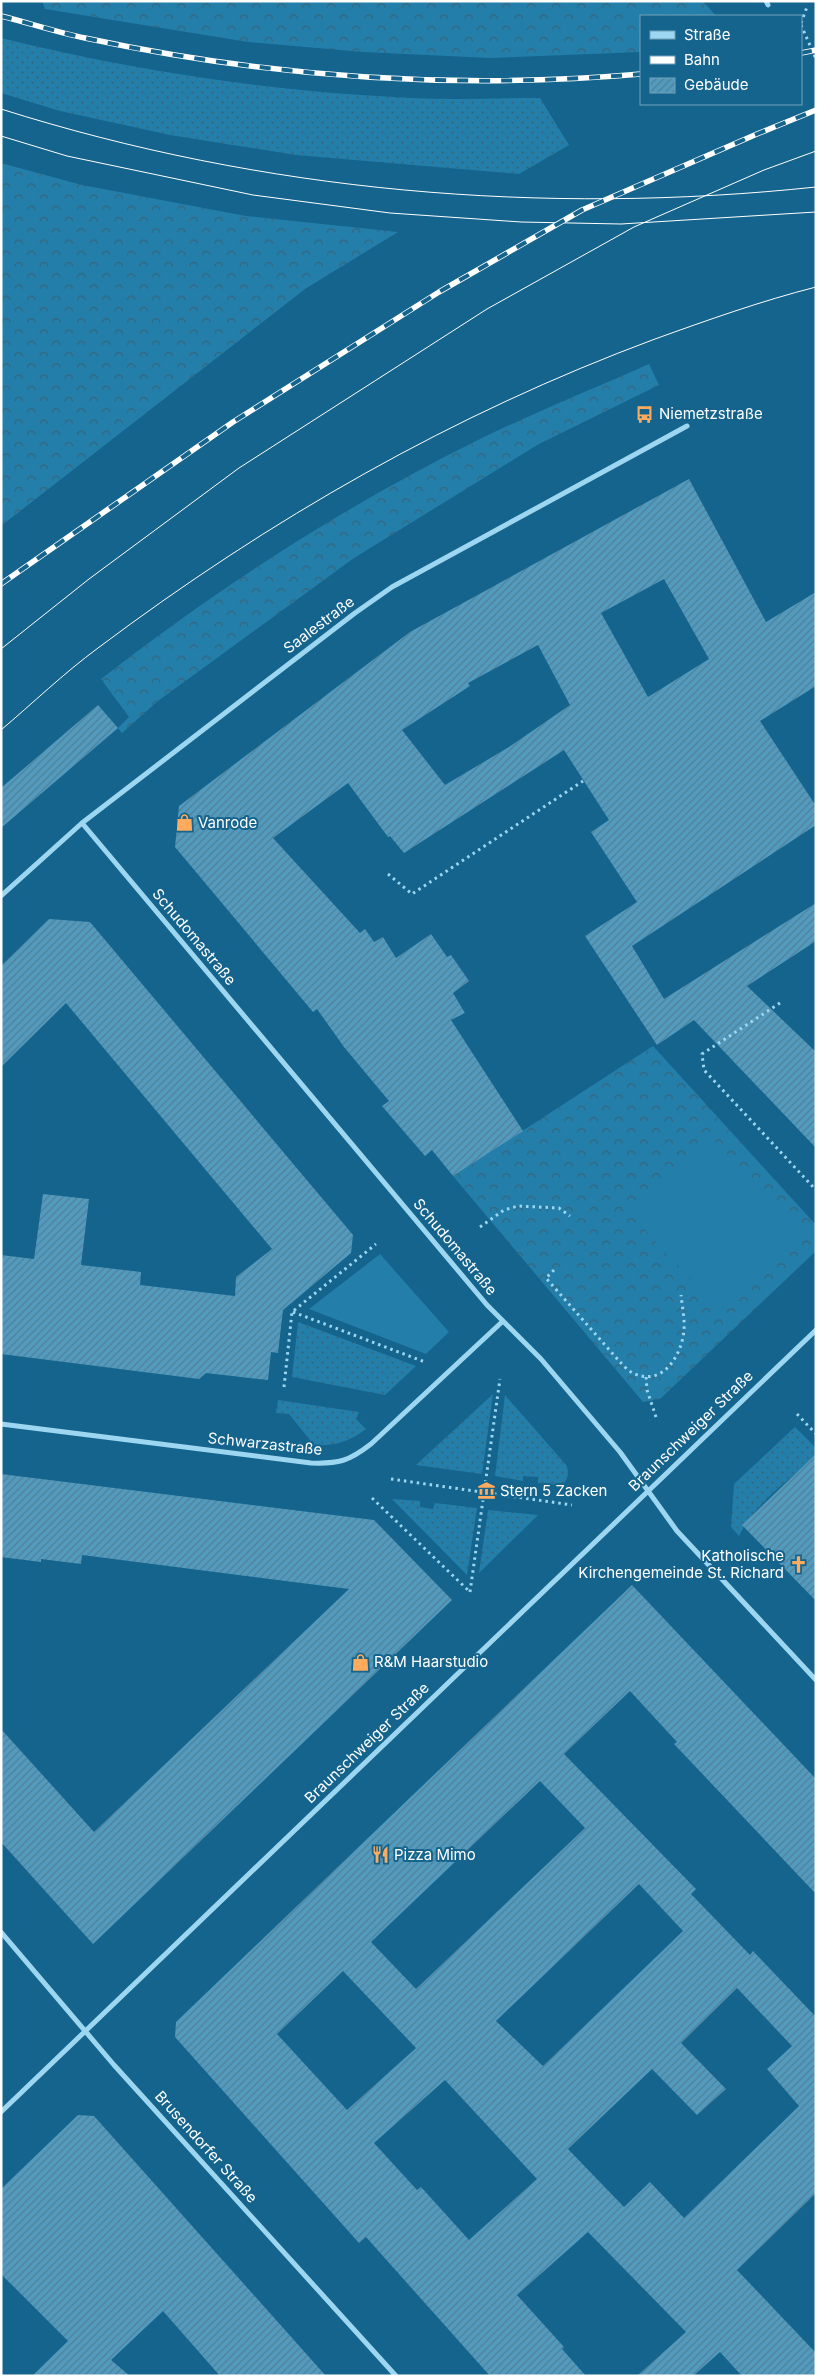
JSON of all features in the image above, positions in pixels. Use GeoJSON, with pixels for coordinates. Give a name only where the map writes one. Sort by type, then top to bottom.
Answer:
{"type":"FeatureCollection","features":[{"type":"Feature","properties":{"kind":"street","name":"Saalestraße"},"geometry":{"type":"LineString","coordinates":[[1,896],[82,823],[355,613],[392,587],[687,426]]}},
{"type":"Feature","properties":{"kind":"street","name":"Schudomastraße"},"geometry":{"type":"LineString","coordinates":[[82,823],[487,1305],[541,1359],[620,1452],[677,1531],[816,1680]]}},
{"type":"Feature","properties":{"kind":"street","name":"Schwarzastraße"},"geometry":{"type":"LineString","coordinates":[[1,1424],[312,1463],[334,1463],[352,1458],[371,1444],[504,1321]]}},
{"type":"Feature","properties":{"kind":"street","name":"Braunschweiger Straße"},"geometry":{"type":"LineString","coordinates":[[1,2112],[647,1490],[816,1330]]}},
{"type":"Feature","properties":{"kind":"street","name":"Brusendorfer Straße"},"geometry":{"type":"LineString","coordinates":[[1,1932],[114,2065],[396,2376]]}},
{"type":"Feature","properties":{"kind":"path"},"geometry":{"type":"LineString","coordinates":[[802,21],[807,7]]}},
{"type":"Feature","properties":{"kind":"path"},"geometry":{"type":"LineString","coordinates":[[802,26],[816,58]]}},
{"type":"Feature","properties":{"kind":"path"},"geometry":{"type":"LineString","coordinates":[[388,874],[412,894],[583,781]]}},
{"type":"Feature","properties":{"kind":"path"},"geometry":{"type":"LineString","coordinates":[[780,1003],[702,1054],[704,1070],[816,1190]]}},
{"type":"Feature","properties":{"kind":"path"},"geometry":{"type":"LineString","coordinates":[[480,1227],[504,1210],[518,1206],[559,1208],[570,1216]]}},
{"type":"Feature","properties":{"kind":"path"},"geometry":{"type":"LineString","coordinates":[[284,1387],[292,1312],[376,1244]]}},
{"type":"Feature","properties":{"kind":"path"},"geometry":{"type":"LineString","coordinates":[[554,1270],[546,1278],[620,1362],[634,1374],[646,1377],[657,1375],[669,1368],[679,1353],[684,1329],[681,1295]]}},
{"type":"Feature","properties":{"kind":"path"},"geometry":{"type":"LineString","coordinates":[[292,1312],[427,1362]]}},
{"type":"Feature","properties":{"kind":"path"},"geometry":{"type":"LineString","coordinates":[[646,1377],[647,1390],[657,1420]]}},
{"type":"Feature","properties":{"kind":"path"},"geometry":{"type":"LineString","coordinates":[[372,1498],[470,1592],[500,1379]]}},
{"type":"Feature","properties":{"kind":"path"},"geometry":{"type":"LineString","coordinates":[[797,1414],[816,1434]]}},
{"type":"Feature","properties":{"kind":"path"},"geometry":{"type":"LineString","coordinates":[[391,1479],[572,1505]]}},
{"type":"Feature","properties":{"kind":"green space"},"geometry":{"type":"Polygon","coordinates":[[[42,1],[703,1],[715,15],[640,15],[640,52],[490,58],[363,52],[248,42],[45,9],[42,1]]]}},
{"type":"Feature","properties":{"kind":"green space"},"geometry":{"type":"Polygon","coordinates":[[[1,38],[51,50],[154,70],[308,91],[412,98],[540,98],[569,145],[519,174],[296,155],[170,135],[60,111],[1,93],[1,38]]]}},
{"type":"Feature","properties":{"kind":"green space"},"geometry":{"type":"Polygon","coordinates":[[[1,163],[82,185],[246,216],[398,232],[305,289],[1,526],[1,163]]]}},
{"type":"Feature","properties":{"kind":"green space"},"geometry":{"type":"Polygon","coordinates":[[[649,364],[659,385],[539,444],[354,558],[158,701],[122,733],[118,728],[129,717],[101,679],[237,580],[332,520],[430,464],[522,419],[649,364]]]}},
{"type":"Feature","properties":{"kind":"green space"},"geometry":{"type":"Polygon","coordinates":[[[653,1046],[816,1225],[816,1251],[660,1399],[643,1402],[453,1176],[653,1046]]]}},
{"type":"Feature","properties":{"kind":"green space"},"geometry":{"type":"Polygon","coordinates":[[[709,1136],[803,1234],[722,1311],[637,1222],[638,1203],[709,1136]]]}},
{"type":"Feature","properties":{"kind":"green space"},"geometry":{"type":"Polygon","coordinates":[[[380,1254],[449,1332],[426,1354],[309,1309],[380,1254]]]}},
{"type":"Feature","properties":{"kind":"green space"},"geometry":{"type":"Polygon","coordinates":[[[298,1322],[416,1366],[385,1395],[292,1377],[298,1322]]]}},
{"type":"Feature","properties":{"kind":"green space"},"geometry":{"type":"Polygon","coordinates":[[[493,1394],[482,1474],[416,1465],[493,1394]]]}},
{"type":"Feature","properties":{"kind":"green space"},"geometry":{"type":"Polygon","coordinates":[[[505,1395],[567,1466],[566,1481],[562,1485],[538,1483],[538,1477],[523,1476],[523,1481],[495,1476],[505,1395]]]}},
{"type":"Feature","properties":{"kind":"green space"},"geometry":{"type":"Polygon","coordinates":[[[278,1400],[359,1412],[356,1419],[366,1429],[342,1442],[329,1445],[314,1445],[289,1414],[276,1413],[278,1400]]]}},
{"type":"Feature","properties":{"kind":"green space"},"geometry":{"type":"Polygon","coordinates":[[[795,1427],[816,1448],[816,1458],[784,1483],[762,1504],[745,1525],[739,1536],[731,1527],[734,1484],[795,1427]]]}},
{"type":"Feature","properties":{"kind":"green space"},"geometry":{"type":"Polygon","coordinates":[[[392,1499],[420,1501],[420,1507],[433,1509],[435,1503],[477,1508],[467,1575],[392,1499]]]}},
{"type":"Feature","properties":{"kind":"green space"},"geometry":{"type":"Polygon","coordinates":[[[488,1510],[538,1515],[479,1573],[488,1510]]]}},
{"type":"Feature","properties":{"kind":"building"},"geometry":{"type":"Polygon","coordinates":[[[689,479],[766,622],[816,592],[816,686],[760,721],[816,806],[816,825],[632,946],[664,999],[816,903],[816,941],[747,986],[816,1052],[816,1148],[694,1020],[657,1045],[585,936],[637,902],[591,832],[609,820],[564,750],[404,853],[390,836],[388,837],[348,783],[273,838],[360,933],[365,929],[374,942],[383,937],[396,958],[431,934],[447,957],[451,955],[469,981],[453,993],[465,1013],[451,1020],[523,1131],[453,1176],[432,1150],[425,1156],[382,1106],[389,1101],[344,1047],[317,1009],[313,1012],[175,847],[179,806],[410,632],[689,479]],[[664,579],[601,613],[648,697],[709,659],[664,579]],[[538,645],[468,683],[470,686],[402,730],[445,785],[509,747],[570,705],[538,645]]]}},
{"type":"Feature","properties":{"kind":"building"},"geometry":{"type":"Polygon","coordinates":[[[98,705],[118,728],[1,828],[1,788],[98,705]]]}},
{"type":"Feature","properties":{"kind":"building"},"geometry":{"type":"Polygon","coordinates":[[[49,919],[90,922],[353,1235],[351,1253],[283,1310],[278,1353],[271,1352],[268,1380],[206,1373],[199,1379],[1,1354],[1,1255],[34,1259],[43,1194],[89,1199],[81,1265],[141,1272],[140,1285],[235,1296],[236,1277],[272,1249],[66,1003],[1,1067],[1,966],[49,919]]]}},
{"type":"Feature","properties":{"kind":"building","name":"Katholische Kirchengemeinde St. Richard"},"geometry":{"type":"Polygon","coordinates":[[[816,1454],[816,1601],[742,1525],[816,1454]]]}},
{"type":"Feature","properties":{"kind":"building"},"geometry":{"type":"Polygon","coordinates":[[[1,1474],[374,1520],[452,1600],[93,1944],[1,1842],[1,1729],[94,1832],[349,1589],[82,1555],[81,1564],[1,1557],[1,1474]]]}},
{"type":"Feature","properties":{"kind":"building"},"geometry":{"type":"Polygon","coordinates":[[[632,1585],[816,1779],[816,1894],[674,1744],[677,1742],[630,1691],[564,1754],[696,1889],[691,1894],[750,1955],[753,1951],[816,2017],[816,2193],[737,2270],[816,2353],[816,2376],[742,2376],[720,2352],[693,2376],[637,2376],[686,2332],[588,2232],[517,2295],[564,2347],[562,2349],[586,2376],[490,2376],[366,2237],[359,2243],[175,2037],[176,2022],[632,1585]],[[540,1781],[371,1942],[416,1989],[585,1828],[540,1781]],[[639,1884],[496,2021],[543,2066],[683,1931],[639,1884]],[[343,1971],[277,2034],[347,2110],[416,2048],[343,1971]],[[737,1988],[681,2043],[726,2089],[697,2115],[652,2069],[568,2149],[624,2207],[650,2182],[684,2218],[799,2106],[767,2069],[792,2046],[737,1988]],[[445,2080],[374,2143],[417,2190],[421,2187],[469,2240],[537,2179],[445,2080]]]}},
{"type":"Feature","properties":{"kind":"building"},"geometry":{"type":"Polygon","coordinates":[[[78,2115],[94,2116],[326,2376],[220,2376],[163,2311],[111,2360],[130,2376],[32,2376],[68,2341],[1,2274],[1,2189],[78,2115]]]}},
{"type":"Feature","properties":{"kind":"tram line"},"geometry":{"type":"LineString","coordinates":[[1,109],[100,137],[200,160],[302,178],[404,190],[507,197],[610,199],[713,195],[816,187]]}},
{"type":"Feature","properties":{"kind":"tram line"},"geometry":{"type":"LineString","coordinates":[[1,136],[67,156],[253,195],[390,213],[521,222],[621,224],[816,212]]}},
{"type":"Feature","properties":{"kind":"tram line"},"geometry":{"type":"LineString","coordinates":[[1,649],[89,579],[239,468],[487,309],[634,227],[764,170],[816,151]]}},
{"type":"Feature","properties":{"kind":"tram line"},"geometry":{"type":"LineString","coordinates":[[1,730],[85,658],[163,601],[229,556],[365,473],[507,401],[580,369],[655,339],[715,318],[775,298],[816,287]]}},
{"type":"Feature","properties":{"kind":"railway"},"geometry":{"type":"LineString","coordinates":[[1,16],[74,36],[154,51],[292,71],[362,77],[501,81],[640,74]]}},
{"type":"Feature","properties":{"kind":"railway"},"geometry":{"type":"LineString","coordinates":[[802,53],[816,50]]}},
{"type":"Feature","properties":{"kind":"railway"},"geometry":{"type":"LineString","coordinates":[[1,584],[233,422],[439,292],[582,210],[816,110]]}},
{"type":"Feature","properties":{"kind":"place","name":"Niemetzstraße"},"geometry":{"type":"Point","coordinates":[645,414]}},
{"type":"Feature","properties":{"kind":"place","name":"Vanrode"},"geometry":{"type":"Point","coordinates":[184,823]}},
{"type":"Feature","properties":{"kind":"place","name":"Stern 5 Zacken"},"geometry":{"type":"Point","coordinates":[486,1491]}},
{"type":"Feature","properties":{"kind":"place","name":"Katholische Kirchengemeinde St. Richard"},"geometry":{"type":"Point","coordinates":[798,1565]}},
{"type":"Feature","properties":{"kind":"place","name":"R&M Haarstudio"},"geometry":{"type":"Point","coordinates":[360,1662]}},
{"type":"Feature","properties":{"kind":"place","name":"Pizza Mimo"},"geometry":{"type":"Point","coordinates":[380,1855]}}]}
